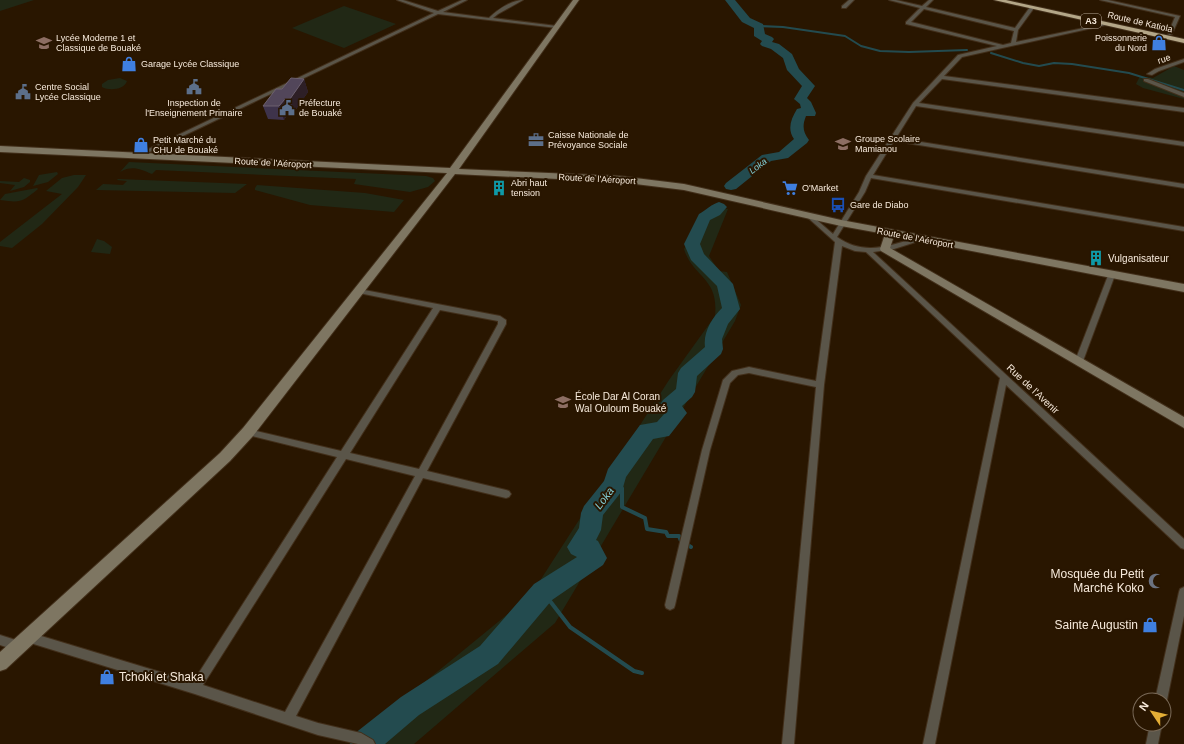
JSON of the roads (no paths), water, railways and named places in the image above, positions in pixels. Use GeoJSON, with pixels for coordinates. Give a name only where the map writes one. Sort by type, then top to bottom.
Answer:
{"type":"FeatureCollection","features":[{"type":"Feature","properties":{"kind":"highway","name":"Route de Katiola"},"geometry":{"type":"LineString","coordinates":[[997,0],[1184,42]]}},
{"type":"Feature","properties":{"kind":"highway","name":"Route de Katiola"},"geometry":{"type":"LineString","coordinates":[[1015,0],[1184,37]]}},
{"type":"Feature","properties":{"kind":"street"},"geometry":{"type":"LineString","coordinates":[[399,0],[438,13],[557,27]]}},
{"type":"Feature","properties":{"kind":"street"},"geometry":{"type":"LineString","coordinates":[[136,156],[465,0]]}},
{"type":"Feature","properties":{"kind":"street"},"geometry":{"type":"LineString","coordinates":[[490,19],[496,13],[521,0]]}},
{"type":"Feature","properties":{"kind":"street"},"geometry":{"type":"LineString","coordinates":[[0,663],[225,457],[248,432],[453,172],[576,0]]}},
{"type":"Feature","properties":{"kind":"street"},"geometry":{"type":"LineString","coordinates":[[844,7],[852,0]]}},
{"type":"Feature","properties":{"kind":"street"},"geometry":{"type":"LineString","coordinates":[[892,0],[1016,30]]}},
{"type":"Feature","properties":{"kind":"street"},"geometry":{"type":"LineString","coordinates":[[931,0],[908,23],[1004,47]]}},
{"type":"Feature","properties":{"kind":"street"},"geometry":{"type":"LineString","coordinates":[[1102,0],[1184,18]]}},
{"type":"Feature","properties":{"kind":"street"},"geometry":{"type":"LineString","coordinates":[[1129,6],[1136,0]]}},
{"type":"Feature","properties":{"kind":"street"},"geometry":{"type":"LineString","coordinates":[[1013,45],[1016,30],[1032,8]]}},
{"type":"Feature","properties":{"kind":"street"},"geometry":{"type":"LineString","coordinates":[[1170,34],[1178,16]]}},
{"type":"Feature","properties":{"kind":"street"},"geometry":{"type":"LineString","coordinates":[[788,744],[820,385],[836,239],[841,223],[862,192],[869,176],[915,104],[960,56],[1106,24]]}},
{"type":"Feature","properties":{"kind":"street","name":"rue"},"geometry":{"type":"LineString","coordinates":[[1150,74],[1157,70],[1182,62]]}},
{"type":"Feature","properties":{"kind":"street"},"geometry":{"type":"LineString","coordinates":[[940,77],[1184,110]]}},
{"type":"Feature","properties":{"kind":"street"},"geometry":{"type":"LineString","coordinates":[[1146,80],[1184,95]]}},
{"type":"Feature","properties":{"kind":"street"},"geometry":{"type":"LineString","coordinates":[[915,104],[1184,144]]}},
{"type":"Feature","properties":{"kind":"street"},"geometry":{"type":"LineString","coordinates":[[892,139],[1184,186]]}},
{"type":"Feature","properties":{"kind":"street","name":"Route de l'Aéroport"},"geometry":{"type":"LineString","coordinates":[[0,149],[619,179],[684,187],[890,233],[1184,288]]}},
{"type":"Feature","properties":{"kind":"street"},"geometry":{"type":"LineString","coordinates":[[869,176],[1184,229]]}},
{"type":"Feature","properties":{"kind":"street"},"geometry":{"type":"LineString","coordinates":[[809,216],[836,239],[849,246],[867,250],[885,249],[920,239]]}},
{"type":"Feature","properties":{"kind":"street"},"geometry":{"type":"LineString","coordinates":[[885,249],[890,233]]}},
{"type":"Feature","properties":{"kind":"street"},"geometry":{"type":"LineString","coordinates":[[885,249],[1184,423]]}},
{"type":"Feature","properties":{"kind":"street","name":"Rue de l'Avenir"},"geometry":{"type":"LineString","coordinates":[[867,250],[1184,545]]}},
{"type":"Feature","properties":{"kind":"street"},"geometry":{"type":"LineString","coordinates":[[1079,361],[1111,275]]}},
{"type":"Feature","properties":{"kind":"street"},"geometry":{"type":"LineString","coordinates":[[288,718],[502,324],[502,320],[359,291]]}},
{"type":"Feature","properties":{"kind":"street"},"geometry":{"type":"LineString","coordinates":[[195,688],[438,307]]}},
{"type":"Feature","properties":{"kind":"street"},"geometry":{"type":"LineString","coordinates":[[670,605],[706,450],[726,382],[734,373],[749,370],[820,385]]}},
{"type":"Feature","properties":{"kind":"street"},"geometry":{"type":"LineString","coordinates":[[929,744],[1004,376]]}},
{"type":"Feature","properties":{"kind":"street"},"geometry":{"type":"LineString","coordinates":[[248,432],[506,494]]}},
{"type":"Feature","properties":{"kind":"street"},"geometry":{"type":"LineString","coordinates":[[1163,692],[1184,592]]}},
{"type":"Feature","properties":{"kind":"street"},"geometry":{"type":"LineString","coordinates":[[28,637],[195,688],[318,729],[365,741]]}},
{"type":"Feature","properties":{"kind":"street"},"geometry":{"type":"LineString","coordinates":[[0,640],[18,646]]}},
{"type":"Feature","properties":{"kind":"street"},"geometry":{"type":"LineString","coordinates":[[1152,744],[1154,732]]}},
{"type":"Feature","properties":{"kind":"waterway","name":"Loka"},"geometry":{"type":"LineString","coordinates":[[730,0],[746,20],[759,26],[760,36],[768,39],[766,44],[775,46],[788,56],[793,70],[809,86],[800,99],[805,102],[810,113],[802,112],[796,124],[798,135],[802,140],[783,155],[767,158],[731,186]]}},
{"type":"Feature","properties":{"kind":"waterway"},"geometry":{"type":"LineString","coordinates":[[759,26],[783,27],[845,36],[861,46],[880,51],[909,52],[967,50]]}},
{"type":"Feature","properties":{"kind":"waterway"},"geometry":{"type":"LineString","coordinates":[[991,53],[1023,63],[1039,66],[1054,63],[1072,64],[1129,73],[1184,90]]}},
{"type":"Feature","properties":{"kind":"waterway","name":"Loka"},"geometry":{"type":"LineString","coordinates":[[364,744],[410,706],[489,655],[543,592],[595,558],[590,548],[579,547],[590,530],[592,513],[603,497],[614,485],[616,475],[647,431],[662,430],[677,413],[670,405],[685,392],[688,373],[714,349],[713,339],[718,329],[719,322],[731,309],[725,284],[697,256],[692,244],[704,217],[715,212],[719,207]]}},
{"type":"Feature","properties":{"kind":"waterway"},"geometry":{"type":"LineString","coordinates":[[616,486],[614,485],[622,488],[622,507],[645,518],[647,529],[666,532],[668,536],[679,536],[681,541],[691,547]]}},
{"type":"Feature","properties":{"kind":"waterway"},"geometry":{"type":"LineString","coordinates":[[543,592],[570,627],[634,671],[642,673]]}},
{"type":"Feature","properties":{"kind":"place","name":"Lycée Moderne 1 et Classique de Bouaké"},"geometry":{"type":"Point","coordinates":[44,43]}},
{"type":"Feature","properties":{"kind":"place","name":"Poissonnerie du Nord"},"geometry":{"type":"Point","coordinates":[1159,43]}},
{"type":"Feature","properties":{"kind":"place","name":"Garage Lycée Classique"},"geometry":{"type":"Point","coordinates":[129,64]}},
{"type":"Feature","properties":{"kind":"place","name":"Inspection de l'Enseignement Primaire"},"geometry":{"type":"Point","coordinates":[194,87]}},
{"type":"Feature","properties":{"kind":"place","name":"Centre Social Lycée Classique"},"geometry":{"type":"Point","coordinates":[23,92]}},
{"type":"Feature","properties":{"kind":"place","name":"Préfecture de Bouaké"},"geometry":{"type":"Point","coordinates":[287,108]}},
{"type":"Feature","properties":{"kind":"place","name":"Caisse Nationale de Prévoyance Sociale"},"geometry":{"type":"Point","coordinates":[536,140]}},
{"type":"Feature","properties":{"kind":"place","name":"Groupe Scolaire Mamianou"},"geometry":{"type":"Point","coordinates":[843,144]}},
{"type":"Feature","properties":{"kind":"place","name":"Petit Marché du CHU de Bouaké"},"geometry":{"type":"Point","coordinates":[141,145]}},
{"type":"Feature","properties":{"kind":"place","name":"Abri haut tension"},"geometry":{"type":"Point","coordinates":[499,188]}},
{"type":"Feature","properties":{"kind":"place","name":"O'Market"},"geometry":{"type":"Point","coordinates":[790,188]}},
{"type":"Feature","properties":{"kind":"place","name":"Gare de Diabo"},"geometry":{"type":"Point","coordinates":[838,205]}},
{"type":"Feature","properties":{"kind":"place","name":"Vulganisateur"},"geometry":{"type":"Point","coordinates":[1096,258]}},
{"type":"Feature","properties":{"kind":"place","name":"École Dar Al Coran Wal Ouloum Bouaké"},"geometry":{"type":"Point","coordinates":[563,402]}},
{"type":"Feature","properties":{"kind":"place","name":"Mosquée du Petit Marché Koko"},"geometry":{"type":"Point","coordinates":[1156,581]}},
{"type":"Feature","properties":{"kind":"place","name":"Sainte Augustin"},"geometry":{"type":"Point","coordinates":[1150,625]}},
{"type":"Feature","properties":{"kind":"place","name":"Tchoki et Shaka"},"geometry":{"type":"Point","coordinates":[107,677]}}]}
